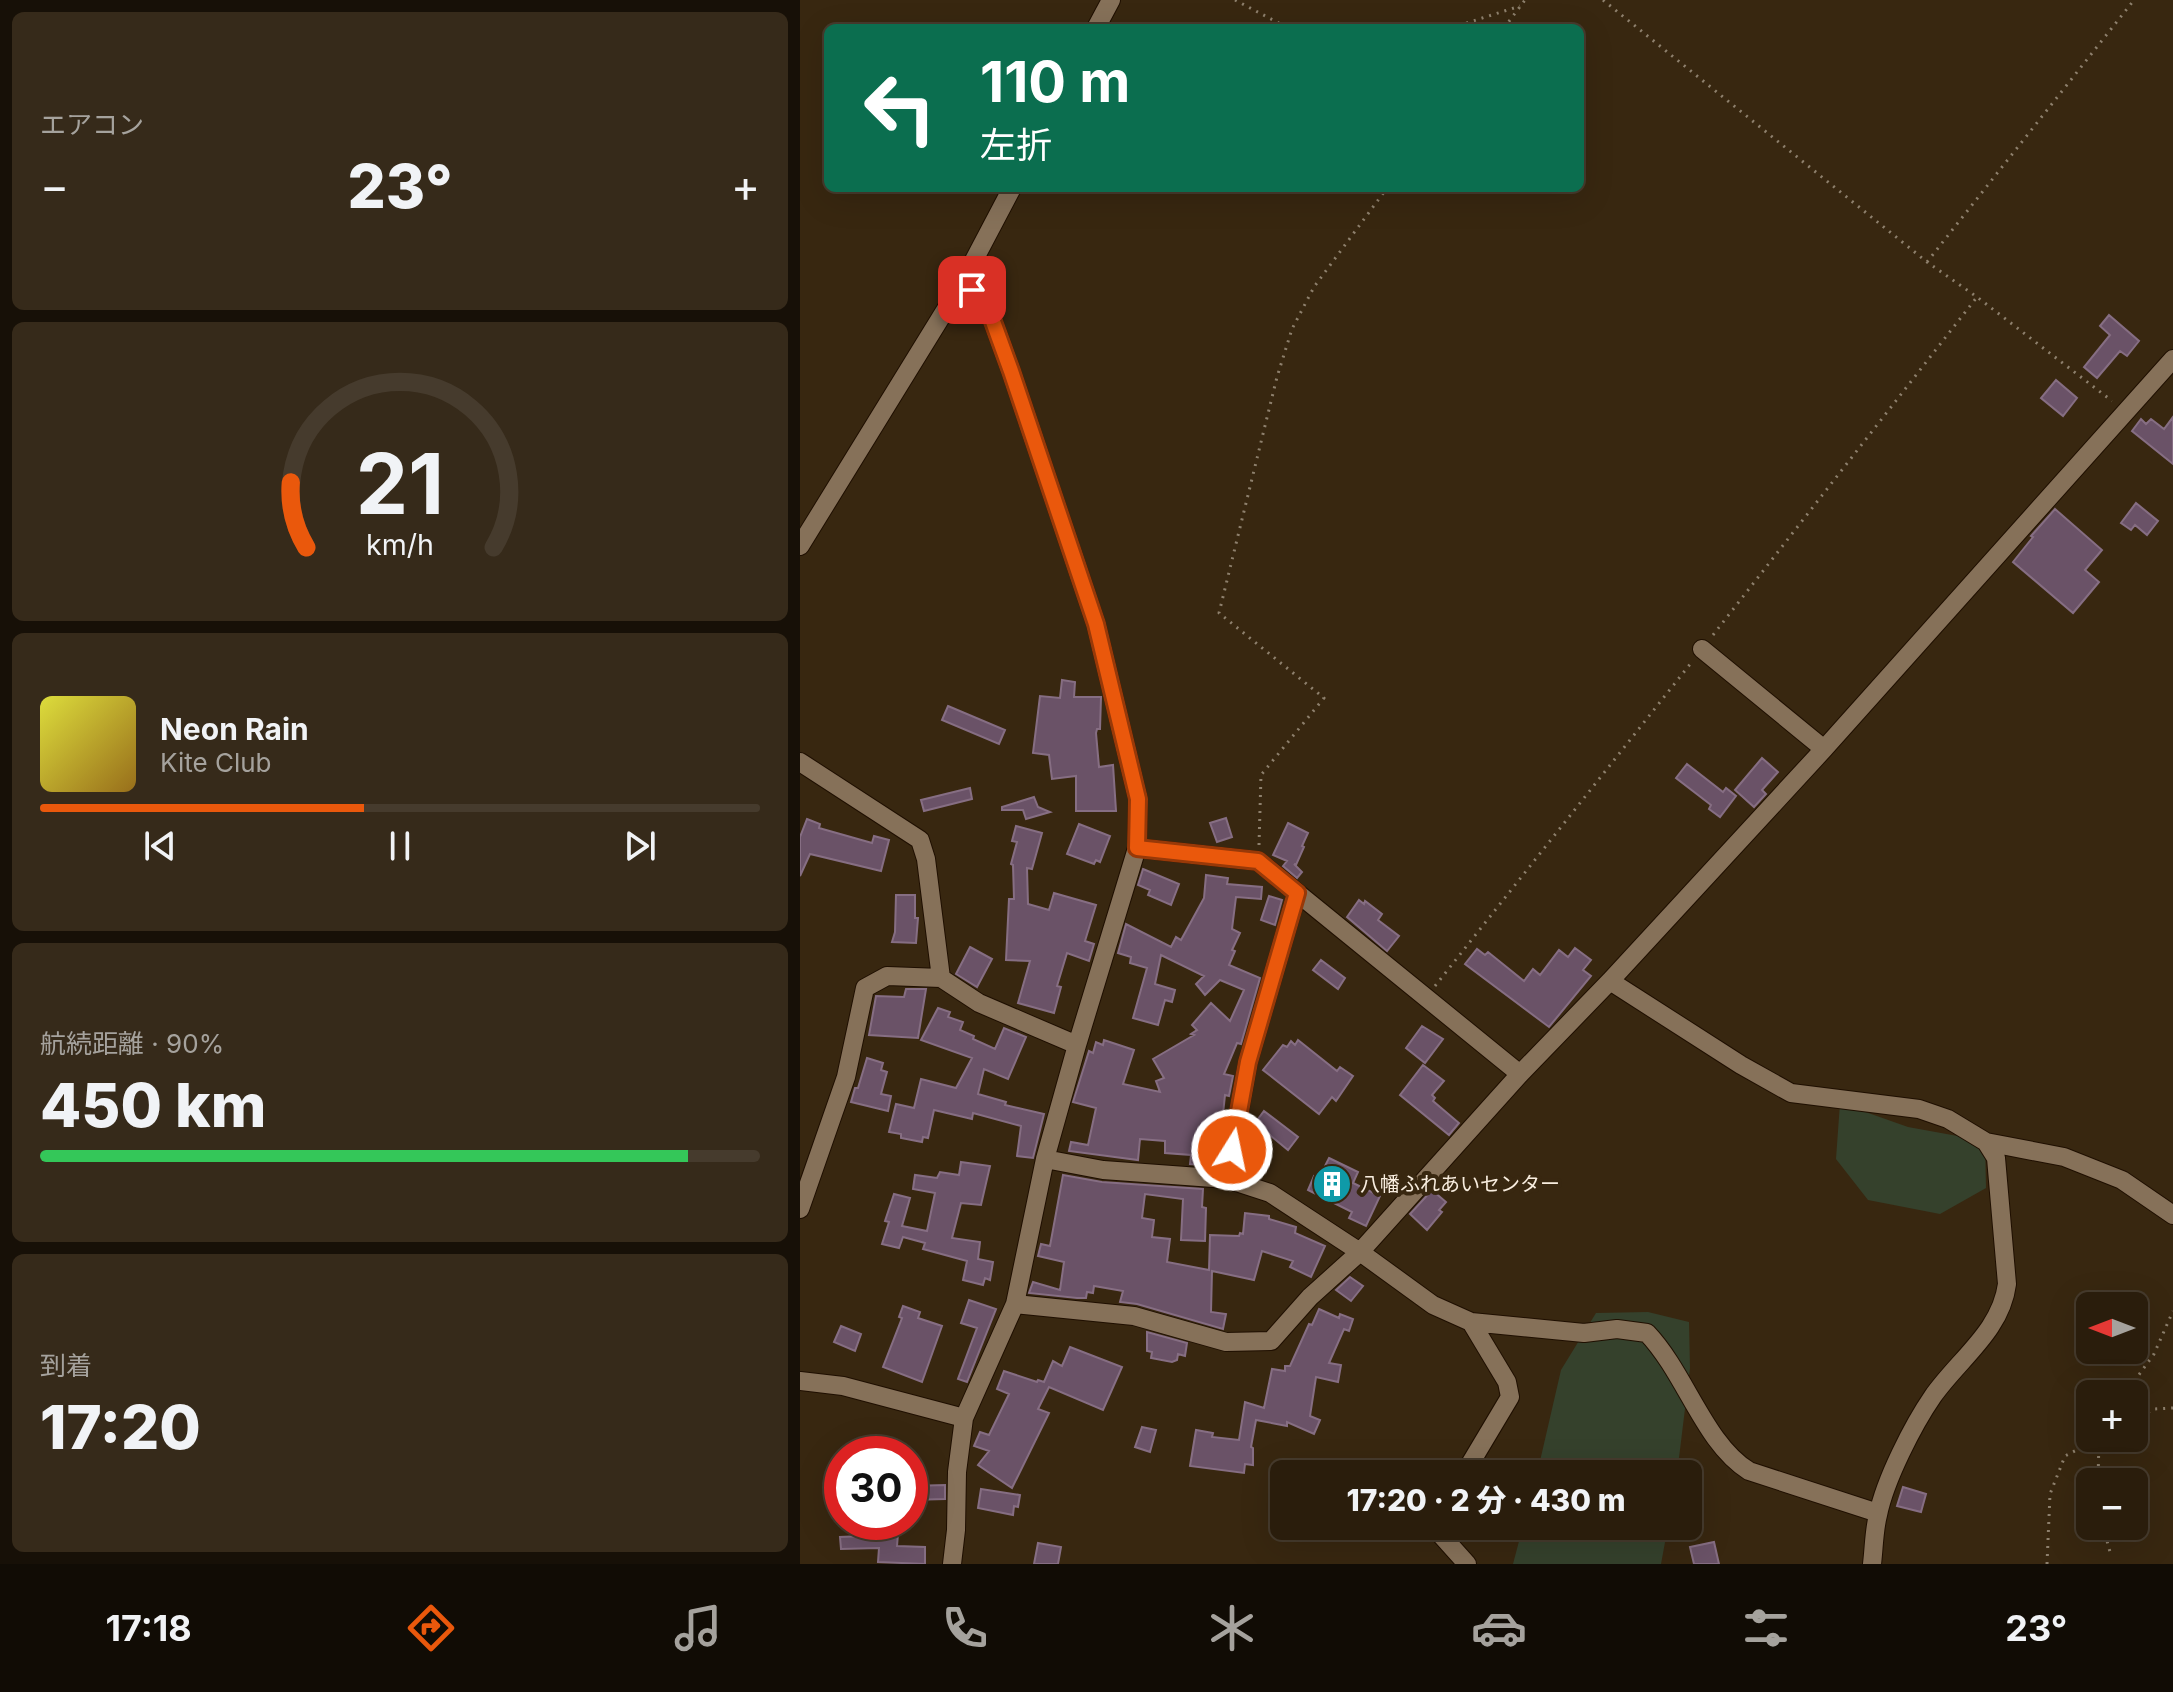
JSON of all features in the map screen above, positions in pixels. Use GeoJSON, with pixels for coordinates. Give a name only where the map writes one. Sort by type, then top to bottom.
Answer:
{"type":"FeatureCollection","features":[{"type":"Feature","properties":{"kind":"street"},"geometry":{"type":"LineString","coordinates":[[1098,24],[1111,0]]}},
{"type":"Feature","properties":{"kind":"street"},"geometry":{"type":"LineString","coordinates":[[800,546],[962,283],[1010,192]]}},
{"type":"Feature","properties":{"kind":"street"},"geometry":{"type":"LineString","coordinates":[[952,1564],[957,1472],[964,1418],[1015,1304],[1045,1159],[1137,848],[1138,799],[1096,624],[987,305],[962,283]]}},
{"type":"Feature","properties":{"kind":"street"},"geometry":{"type":"LineString","coordinates":[[1015,1304],[1134,1316],[1226,1342],[1271,1341],[1310,1297],[1360,1252],[1520,1074],[1824,749],[2173,359]]}},
{"type":"Feature","properties":{"kind":"street"},"geometry":{"type":"LineString","coordinates":[[1702,649],[1824,749]]}},
{"type":"Feature","properties":{"kind":"street"},"geometry":{"type":"LineString","coordinates":[[800,762],[920,840],[926,859],[941,978]]}},
{"type":"Feature","properties":{"kind":"street"},"geometry":{"type":"LineString","coordinates":[[1137,848],[1258,861],[1520,1074]]}},
{"type":"Feature","properties":{"kind":"street"},"geometry":{"type":"LineString","coordinates":[[1227,1179],[1248,1062],[1297,893]]}},
{"type":"Feature","properties":{"kind":"street"},"geometry":{"type":"LineString","coordinates":[[800,1209],[846,1077],[865,988],[887,976],[941,978],[979,1003],[1077,1045]]}},
{"type":"Feature","properties":{"kind":"street"},"geometry":{"type":"LineString","coordinates":[[1610,981],[1741,1065],[1791,1093],[1919,1109],[1948,1119],[1986,1142],[2064,1157],[2122,1180],[2173,1215]]}},
{"type":"Feature","properties":{"kind":"street"},"geometry":{"type":"LineString","coordinates":[[1872,1564],[1878,1513],[1903,1450],[1932,1398],[1991,1327],[2005,1301],[2007,1284],[1996,1158],[1986,1142]]}},
{"type":"Feature","properties":{"kind":"street"},"geometry":{"type":"LineString","coordinates":[[1045,1159],[1103,1170],[1227,1179],[1270,1193],[1433,1305],[1471,1322],[1584,1333],[1617,1329],[1647,1333],[1678,1372],[1722,1448],[1733,1461],[1749,1471],[1878,1513]]}},
{"type":"Feature","properties":{"kind":"street"},"geometry":{"type":"LineString","coordinates":[[1471,1322],[1507,1382],[1510,1397],[1472,1460]]}},
{"type":"Feature","properties":{"kind":"street"},"geometry":{"type":"LineString","coordinates":[[800,1381],[843,1386],[964,1418]]}},
{"type":"Feature","properties":{"kind":"street"},"geometry":{"type":"LineString","coordinates":[[1446,1540],[1467,1564]]}},
{"type":"Feature","properties":{"kind":"path"},"geometry":{"type":"LineString","coordinates":[[1235,0],[1280,24]]}},
{"type":"Feature","properties":{"kind":"path"},"geometry":{"type":"LineString","coordinates":[[1507,24],[1525,0]]}},
{"type":"Feature","properties":{"kind":"path"},"geometry":{"type":"LineString","coordinates":[[1603,0],[1927,262],[2126,412]]}},
{"type":"Feature","properties":{"kind":"path"},"geometry":{"type":"LineString","coordinates":[[1927,262],[2134,0]]}},
{"type":"Feature","properties":{"kind":"path"},"geometry":{"type":"LineString","coordinates":[[1464,24],[1520,6]]}},
{"type":"Feature","properties":{"kind":"path"},"geometry":{"type":"LineString","coordinates":[[1258,861],[1261,775],[1324,698],[1219,613],[1277,377],[1292,329],[1314,287],[1384,192]]}},
{"type":"Feature","properties":{"kind":"path"},"geometry":{"type":"LineString","coordinates":[[1426,999],[1977,297]]}},
{"type":"Feature","properties":{"kind":"path"},"geometry":{"type":"LineString","coordinates":[[2135,1380],[2154,1354],[2173,1311]]}},
{"type":"Feature","properties":{"kind":"path"},"geometry":{"type":"LineString","coordinates":[[2148,1412],[2173,1408]]}},
{"type":"Feature","properties":{"kind":"path"},"geometry":{"type":"LineString","coordinates":[[2047,1564],[2050,1494],[2065,1456],[2076,1450]]}},
{"type":"Feature","properties":{"kind":"path"},"geometry":{"type":"LineString","coordinates":[[2107,1540],[2110,1552]]}},
{"type":"Feature","properties":{"kind":"green space"},"geometry":{"type":"Polygon","coordinates":[[[1840,1103],[1908,1127],[1985,1141],[1986,1188],[1940,1214],[1868,1200],[1836,1159],[1840,1103]]]}},
{"type":"Feature","properties":{"kind":"green space"},"geometry":{"type":"Polygon","coordinates":[[[1648,1312],[1689,1322],[1690,1368],[1679,1460],[1540,1460],[1561,1370],[1596,1313],[1648,1312]]]}},
{"type":"Feature","properties":{"kind":"green space"},"geometry":{"type":"Polygon","coordinates":[[[1519,1540],[1665,1540],[1661,1564],[1513,1564],[1519,1540]]]}},
{"type":"Feature","properties":{"kind":"building"},"geometry":{"type":"Polygon","coordinates":[[[2109,315],[2139,341],[2127,356],[2120,351],[2097,378],[2084,367],[2110,335],[2100,326],[2109,315]]]}},
{"type":"Feature","properties":{"kind":"building"},"geometry":{"type":"Polygon","coordinates":[[[2056,380],[2077,398],[2063,416],[2041,398],[2056,380]]]}},
{"type":"Feature","properties":{"kind":"building"},"geometry":{"type":"Polygon","coordinates":[[[2173,417],[2173,464],[2132,431],[2141,419],[2146,424],[2151,419],[2164,429],[2173,417]]]}},
{"type":"Feature","properties":{"kind":"building"},"geometry":{"type":"Polygon","coordinates":[[[2136,503],[2158,521],[2147,535],[2135,525],[2131,530],[2121,523],[2136,503]]]}},
{"type":"Feature","properties":{"kind":"building"},"geometry":{"type":"Polygon","coordinates":[[[2055,509],[2102,550],[2085,570],[2099,582],[2073,613],[2013,562],[2055,509]]]}},
{"type":"Feature","properties":{"kind":"building"},"geometry":{"type":"Polygon","coordinates":[[[1062,680],[1075,682],[1074,697],[1101,697],[1100,729],[1096,733],[1099,767],[1113,765],[1116,811],[1076,811],[1076,776],[1052,779],[1049,755],[1033,753],[1040,696],[1060,698],[1062,680]]]}},
{"type":"Feature","properties":{"kind":"building"},"geometry":{"type":"Polygon","coordinates":[[[948,706],[1005,730],[999,744],[942,720],[948,706]]]}},
{"type":"Feature","properties":{"kind":"building"},"geometry":{"type":"Polygon","coordinates":[[[1762,758],[1778,772],[1762,790],[1766,794],[1754,807],[1735,790],[1762,758]]]}},
{"type":"Feature","properties":{"kind":"building"},"geometry":{"type":"Polygon","coordinates":[[[1687,764],[1723,792],[1726,788],[1736,796],[1720,817],[1709,809],[1711,805],[1676,778],[1687,764]]]}},
{"type":"Feature","properties":{"kind":"building"},"geometry":{"type":"Polygon","coordinates":[[[970,788],[972,799],[924,811],[921,800],[970,788]]]}},
{"type":"Feature","properties":{"kind":"building"},"geometry":{"type":"Polygon","coordinates":[[[1034,797],[1038,807],[1050,812],[1026,819],[1023,810],[1002,810],[1002,807],[1034,797]]]}},
{"type":"Feature","properties":{"kind":"building"},"geometry":{"type":"Polygon","coordinates":[[[1226,818],[1232,837],[1217,842],[1210,823],[1226,818]]]}},
{"type":"Feature","properties":{"kind":"building"},"geometry":{"type":"Polygon","coordinates":[[[807,819],[820,824],[819,828],[872,843],[874,836],[889,840],[881,871],[810,854],[800,876],[800,837],[807,819]]]}},
{"type":"Feature","properties":{"kind":"building"},"geometry":{"type":"Polygon","coordinates":[[[1288,823],[1308,833],[1294,864],[1302,872],[1297,878],[1283,866],[1287,861],[1273,855],[1288,823]]]}},
{"type":"Feature","properties":{"kind":"building"},"geometry":{"type":"Polygon","coordinates":[[[1079,824],[1110,836],[1100,862],[1096,860],[1094,864],[1067,854],[1079,824]]]}},
{"type":"Feature","properties":{"kind":"building"},"geometry":{"type":"Polygon","coordinates":[[[1016,826],[1042,833],[1032,869],[1027,868],[1028,904],[1049,910],[1054,893],[1096,905],[1085,941],[1094,944],[1089,961],[1067,953],[1057,986],[1061,987],[1054,1013],[1018,1003],[1030,961],[1006,960],[1009,899],[1014,899],[1011,864],[1017,842],[1012,841],[1016,826]]]}},
{"type":"Feature","properties":{"kind":"building"},"geometry":{"type":"Polygon","coordinates":[[[1143,869],[1179,884],[1171,905],[1148,895],[1150,890],[1138,885],[1143,869]]]}},
{"type":"Feature","properties":{"kind":"building"},"geometry":{"type":"Polygon","coordinates":[[[1206,875],[1228,878],[1227,884],[1262,887],[1261,899],[1236,897],[1232,929],[1240,933],[1229,965],[1260,978],[1241,1044],[1237,1043],[1224,1074],[1233,1076],[1229,1096],[1225,1095],[1221,1134],[1209,1133],[1206,1137],[1205,1162],[1218,1163],[1217,1166],[1190,1164],[1191,1155],[1165,1153],[1165,1141],[1140,1139],[1138,1160],[1069,1151],[1071,1142],[1088,1145],[1096,1108],[1073,1102],[1089,1051],[1093,1053],[1096,1042],[1103,1045],[1104,1040],[1134,1050],[1123,1084],[1160,1092],[1156,1081],[1164,1078],[1153,1059],[1194,1035],[1191,1034],[1197,1030],[1192,1025],[1211,1003],[1230,1021],[1244,990],[1220,980],[1205,995],[1196,984],[1204,976],[1161,955],[1155,984],[1175,990],[1172,1002],[1165,1000],[1158,1025],[1133,1018],[1147,968],[1130,963],[1131,957],[1118,953],[1126,924],[1171,947],[1176,937],[1181,940],[1204,898],[1206,875]]]}},
{"type":"Feature","properties":{"kind":"building"},"geometry":{"type":"Polygon","coordinates":[[[896,895],[915,895],[915,918],[918,918],[916,943],[892,942],[896,895]]]}},
{"type":"Feature","properties":{"kind":"building"},"geometry":{"type":"Polygon","coordinates":[[[1269,896],[1282,900],[1275,925],[1261,920],[1269,896]]]}},
{"type":"Feature","properties":{"kind":"building"},"geometry":{"type":"Polygon","coordinates":[[[1359,900],[1382,914],[1378,920],[1399,936],[1387,951],[1347,917],[1359,900]]]}},
{"type":"Feature","properties":{"kind":"building"},"geometry":{"type":"Polygon","coordinates":[[[970,947],[992,959],[977,987],[956,974],[970,947]]]}},
{"type":"Feature","properties":{"kind":"building"},"geometry":{"type":"Polygon","coordinates":[[[1575,948],[1591,960],[1583,970],[1591,976],[1549,1027],[1465,964],[1477,949],[1485,955],[1488,952],[1524,981],[1533,969],[1540,975],[1559,950],[1568,957],[1575,948]]]}},
{"type":"Feature","properties":{"kind":"building"},"geometry":{"type":"Polygon","coordinates":[[[1321,960],[1345,978],[1338,989],[1313,970],[1321,960]]]}},
{"type":"Feature","properties":{"kind":"building"},"geometry":{"type":"Polygon","coordinates":[[[906,989],[926,989],[918,1038],[869,1035],[876,996],[904,997],[906,989]]]}},
{"type":"Feature","properties":{"kind":"building"},"geometry":{"type":"Polygon","coordinates":[[[938,1008],[950,1012],[948,1017],[963,1022],[960,1030],[995,1049],[1004,1028],[1026,1037],[1008,1079],[984,1069],[978,1094],[1006,1102],[1005,1105],[1044,1114],[1033,1158],[1017,1156],[1021,1126],[973,1113],[972,1119],[934,1110],[928,1138],[923,1137],[922,1142],[889,1132],[896,1104],[914,1108],[921,1079],[956,1088],[972,1058],[921,1040],[938,1008]]]}},
{"type":"Feature","properties":{"kind":"building"},"geometry":{"type":"Polygon","coordinates":[[[1422,1026],[1443,1039],[1425,1063],[1406,1048],[1422,1026]]]}},
{"type":"Feature","properties":{"kind":"building"},"geometry":{"type":"Polygon","coordinates":[[[1298,1040],[1337,1071],[1340,1067],[1353,1076],[1336,1101],[1332,1097],[1319,1114],[1263,1070],[1283,1045],[1287,1047],[1291,1041],[1295,1045],[1298,1040]]]}},
{"type":"Feature","properties":{"kind":"building"},"geometry":{"type":"Polygon","coordinates":[[[867,1058],[883,1063],[881,1070],[887,1072],[881,1094],[891,1096],[888,1111],[851,1102],[867,1058]]]}},
{"type":"Feature","properties":{"kind":"building"},"geometry":{"type":"Polygon","coordinates":[[[1423,1065],[1444,1081],[1432,1095],[1435,1098],[1433,1101],[1459,1123],[1449,1135],[1400,1095],[1423,1065]]]}},
{"type":"Feature","properties":{"kind":"building"},"geometry":{"type":"Polygon","coordinates":[[[1264,1111],[1298,1137],[1288,1150],[1255,1123],[1264,1111]]]}},
{"type":"Feature","properties":{"kind":"building"},"geometry":{"type":"Polygon","coordinates":[[[1329,1158],[1358,1172],[1353,1183],[1380,1196],[1366,1226],[1349,1218],[1352,1212],[1308,1190],[1314,1176],[1319,1178],[1329,1158]]]}},
{"type":"Feature","properties":{"kind":"building"},"geometry":{"type":"Polygon","coordinates":[[[961,1162],[990,1166],[981,1205],[961,1203],[952,1238],[980,1242],[978,1259],[993,1262],[990,1280],[985,1278],[983,1285],[963,1280],[967,1261],[923,1249],[925,1243],[903,1237],[899,1248],[882,1244],[889,1222],[885,1221],[894,1194],[910,1198],[902,1226],[927,1231],[935,1193],[913,1189],[915,1175],[937,1178],[940,1172],[959,1175],[961,1162]]]}},
{"type":"Feature","properties":{"kind":"building"},"geometry":{"type":"Polygon","coordinates":[[[1063,1175],[1102,1182],[1203,1189],[1205,1241],[1181,1240],[1183,1199],[1145,1194],[1142,1218],[1154,1220],[1152,1237],[1170,1239],[1167,1262],[1209,1270],[1210,1235],[1243,1234],[1245,1213],[1269,1216],[1269,1219],[1296,1227],[1295,1233],[1325,1246],[1311,1277],[1290,1267],[1293,1261],[1262,1251],[1254,1280],[1212,1271],[1211,1312],[1226,1314],[1223,1329],[1120,1302],[1123,1291],[1094,1286],[1093,1293],[1087,1292],[1086,1298],[1029,1293],[1033,1282],[1060,1290],[1064,1262],[1038,1256],[1041,1244],[1050,1246],[1063,1175]]]}},
{"type":"Feature","properties":{"kind":"building"},"geometry":{"type":"Polygon","coordinates":[[[1432,1190],[1446,1202],[1427,1230],[1410,1214],[1432,1190]]]}},
{"type":"Feature","properties":{"kind":"building"},"geometry":{"type":"Polygon","coordinates":[[[1350,1277],[1363,1286],[1351,1301],[1336,1290],[1350,1277]]]}},
{"type":"Feature","properties":{"kind":"building"},"geometry":{"type":"Polygon","coordinates":[[[969,1300],[996,1309],[967,1382],[958,1379],[977,1328],[961,1323],[969,1300]]]}},
{"type":"Feature","properties":{"kind":"building"},"geometry":{"type":"Polygon","coordinates":[[[903,1306],[920,1312],[918,1318],[942,1326],[922,1382],[883,1367],[902,1318],[899,1317],[903,1306]]]}},
{"type":"Feature","properties":{"kind":"building"},"geometry":{"type":"Polygon","coordinates":[[[1319,1309],[1339,1318],[1340,1314],[1353,1319],[1349,1331],[1344,1329],[1329,1363],[1341,1365],[1338,1382],[1316,1377],[1310,1416],[1320,1420],[1314,1434],[1287,1422],[1287,1426],[1256,1420],[1251,1447],[1253,1465],[1245,1464],[1244,1473],[1190,1466],[1196,1430],[1213,1433],[1212,1437],[1239,1440],[1245,1402],[1264,1408],[1272,1369],[1285,1371],[1285,1366],[1290,1366],[1319,1309]]]}},
{"type":"Feature","properties":{"kind":"building"},"geometry":{"type":"Polygon","coordinates":[[[841,1326],[861,1334],[855,1351],[834,1342],[841,1326]]]}},
{"type":"Feature","properties":{"kind":"building"},"geometry":{"type":"Polygon","coordinates":[[[1147,1332],[1187,1343],[1185,1356],[1178,1354],[1177,1360],[1172,1362],[1151,1358],[1152,1352],[1147,1351],[1147,1332]]]}},
{"type":"Feature","properties":{"kind":"building"},"geometry":{"type":"Polygon","coordinates":[[[1070,1347],[1122,1367],[1103,1410],[1049,1387],[1038,1409],[1049,1413],[1012,1488],[978,1465],[989,1451],[974,1446],[980,1432],[989,1435],[1009,1394],[997,1389],[1004,1371],[1044,1382],[1053,1361],[1062,1366],[1070,1347]]]}},
{"type":"Feature","properties":{"kind":"building"},"geometry":{"type":"Polygon","coordinates":[[[1142,1427],[1156,1430],[1150,1452],[1135,1447],[1142,1427]]]}},
{"type":"Feature","properties":{"kind":"building"},"geometry":{"type":"Polygon","coordinates":[[[928,1485],[945,1485],[945,1499],[928,1499],[928,1485]]]}},
{"type":"Feature","properties":{"kind":"building"},"geometry":{"type":"Polygon","coordinates":[[[1903,1487],[1926,1494],[1921,1512],[1897,1506],[1903,1487]]]}},
{"type":"Feature","properties":{"kind":"building"},"geometry":{"type":"Polygon","coordinates":[[[981,1489],[1020,1495],[1013,1515],[978,1508],[981,1489]]]}},
{"type":"Feature","properties":{"kind":"building"},"geometry":{"type":"Polygon","coordinates":[[[840,1540],[898,1540],[897,1546],[925,1547],[925,1564],[878,1562],[879,1548],[841,1549],[840,1540]]]}},
{"type":"Feature","properties":{"kind":"building"},"geometry":{"type":"Polygon","coordinates":[[[1714,1542],[1719,1564],[1694,1564],[1690,1547],[1714,1542]]]}},
{"type":"Feature","properties":{"kind":"building"},"geometry":{"type":"Polygon","coordinates":[[[1038,1543],[1061,1547],[1058,1564],[1034,1564],[1038,1543]]]}},
{"type":"Feature","properties":{"kind":"place","name":"八幡ふれあいセンター"},"geometry":{"type":"Point","coordinates":[1332,1184]}},
{"type":"Feature","properties":{"kind":"route"},"geometry":{"type":"LineString","coordinates":[[972,290],[987,305],[1096,624],[1138,799],[1137,848],[1258,861],[1297,893],[1248,1062],[1232,1150]]}}]}
